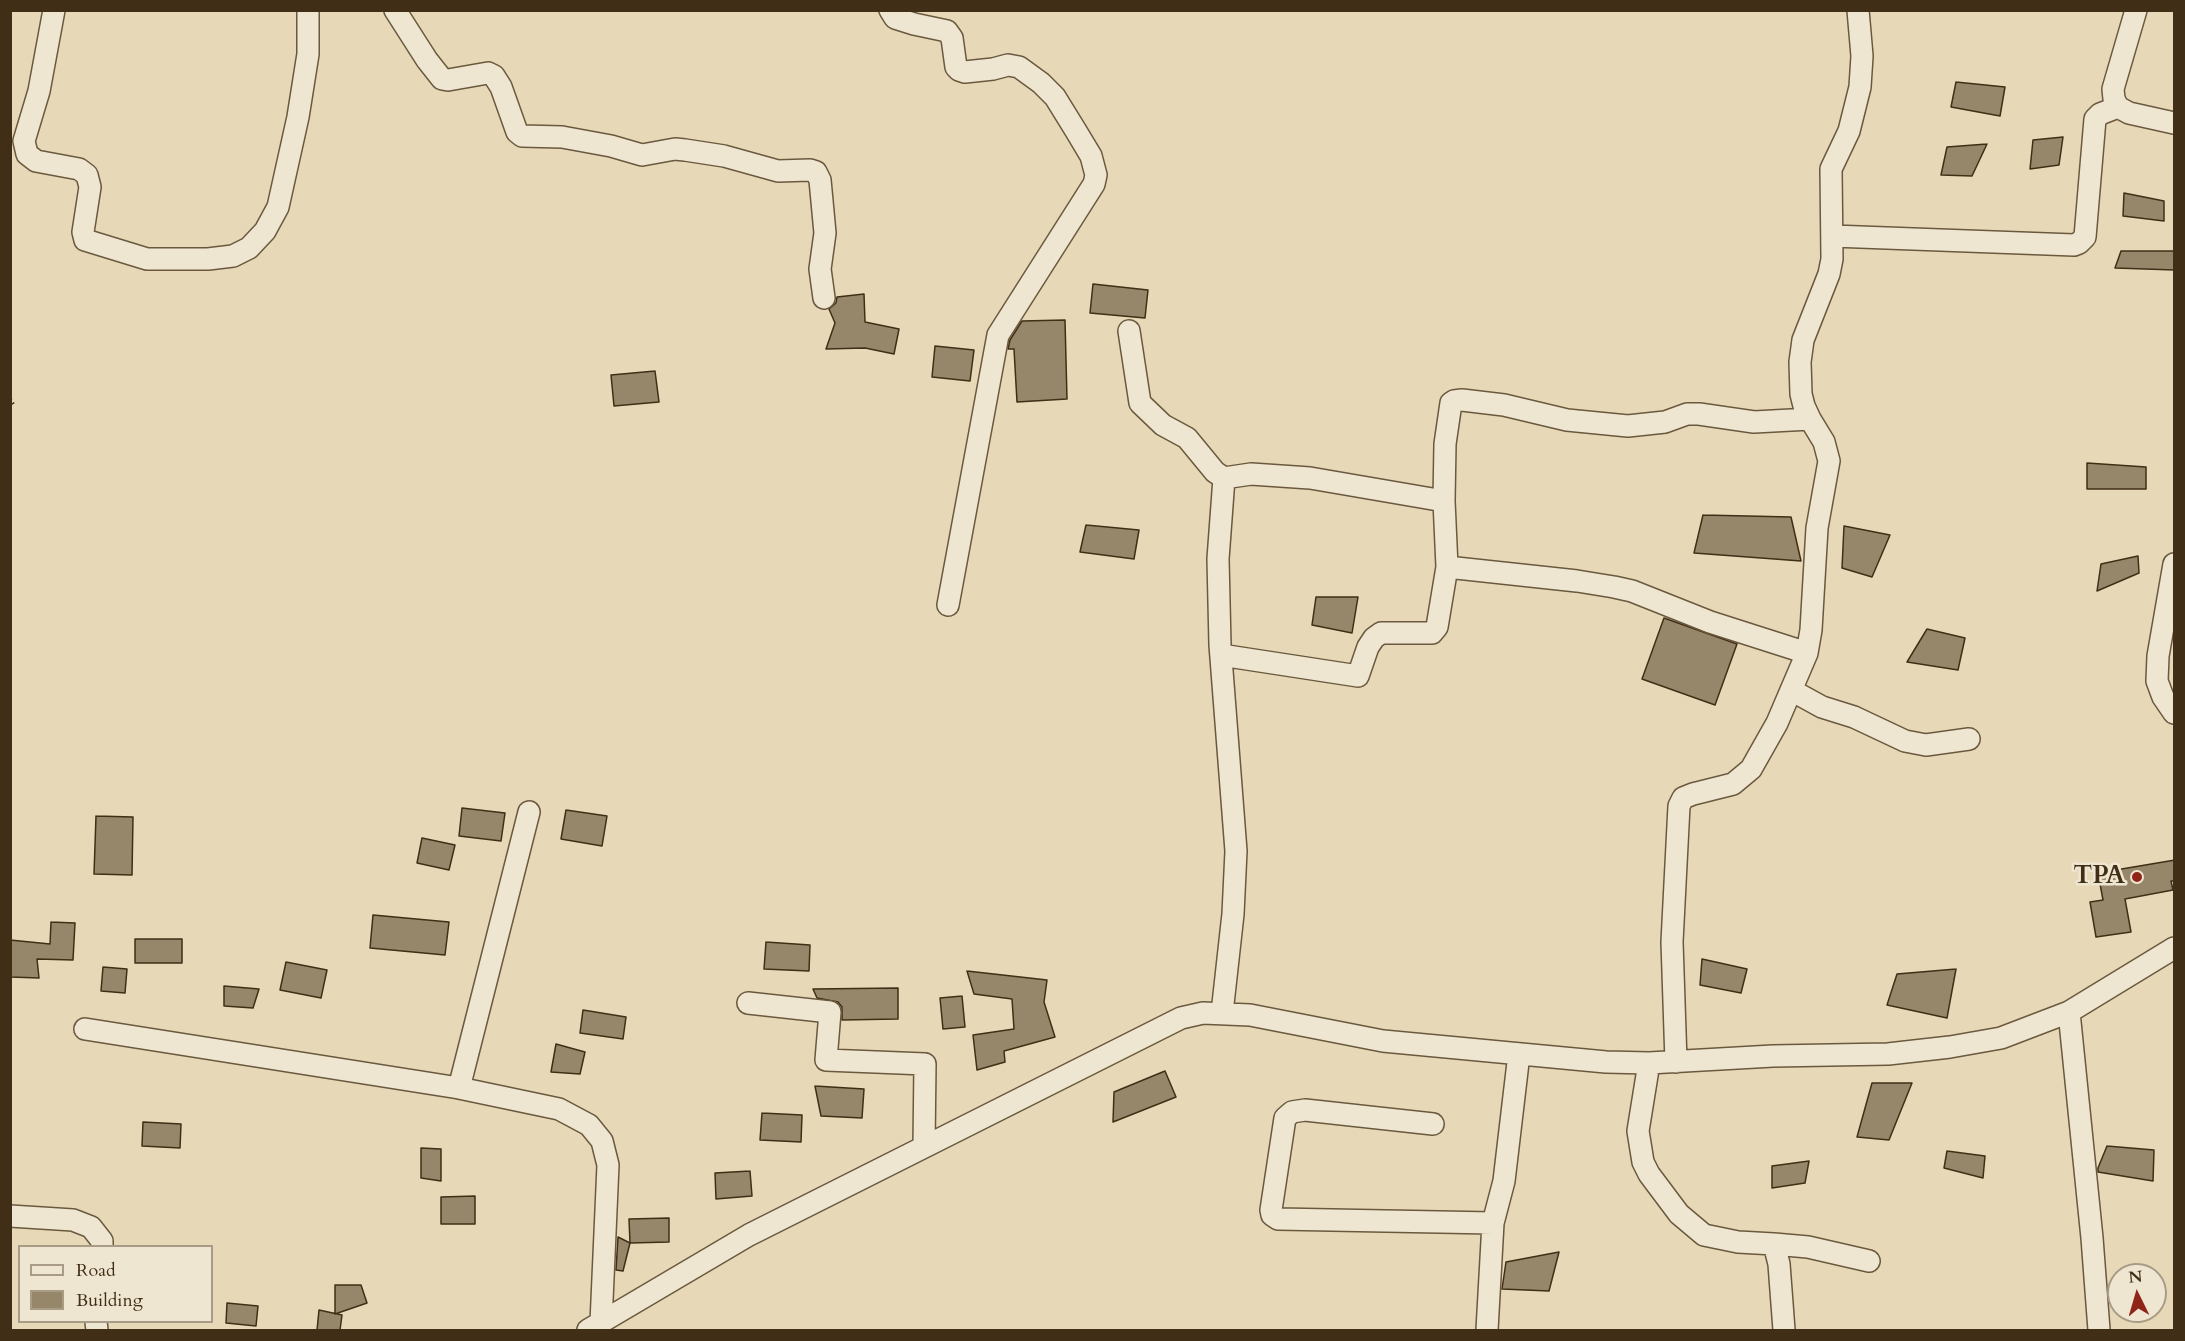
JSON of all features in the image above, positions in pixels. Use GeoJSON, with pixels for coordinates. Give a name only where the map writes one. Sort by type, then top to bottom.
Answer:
{"type":"FeatureCollection","features":[{"type":"Feature","properties":{"kind":"street"},"geometry":{"type":"LineString","coordinates":[[54,10],[39,91],[24,141],[27,154],[36,161],[79,169],[87,175],[90,187],[83,232],[85,240],[147,259],[208,259],[233,256],[249,248],[265,231],[278,207],[298,117],[308,54],[308,10]]}},
{"type":"Feature","properties":{"kind":"street"},"geometry":{"type":"LineString","coordinates":[[395,10],[442,79],[448,81],[488,73],[494,76],[501,87],[517,132],[522,136],[562,137],[611,146],[642,155],[675,149],[685,150],[724,156],[779,171],[810,170],[816,172],[820,180],[825,233],[820,269],[824,298]]}},
{"type":"Feature","properties":{"kind":"street"},"geometry":{"type":"LineString","coordinates":[[890,10],[895,18],[947,31],[952,38],[956,67],[959,70],[965,72],[1008,65],[1019,67],[1041,83],[1055,97],[1091,156],[1096,175],[1094,184],[998,335],[948,605]]}},
{"type":"Feature","properties":{"kind":"street"},"geometry":{"type":"LineString","coordinates":[[1676,1062],[1672,953],[1679,806],[1683,798],[1733,784],[1747,774],[1777,723],[1807,653],[1817,528],[1829,461],[1824,442],[1804,406],[1800,386],[1803,340],[1829,274],[1832,259],[1831,169],[1849,131],[1862,72],[1858,10]]}},
{"type":"Feature","properties":{"kind":"street"},"geometry":{"type":"LineString","coordinates":[[2136,10],[2113,89],[2114,99],[2118,107],[2129,113],[2175,123]]}},
{"type":"Feature","properties":{"kind":"street"},"geometry":{"type":"LineString","coordinates":[[1833,236],[2074,245],[2079,243],[2085,237],[2095,118],[2118,107]]}},
{"type":"Feature","properties":{"kind":"street"},"geometry":{"type":"LineString","coordinates":[[1129,332],[1140,404],[1163,425],[1187,438],[1215,472],[1224,478],[1251,474],[1310,478],[1444,501]]}},
{"type":"Feature","properties":{"kind":"street"},"geometry":{"type":"LineString","coordinates":[[1221,655],[1358,676],[1368,647],[1381,633],[1432,633],[1437,627],[1447,567],[1444,501],[1447,425],[1451,403],[1457,400],[1504,405],[1567,420],[1629,426],[1650,425],[1677,417],[1699,414],[1754,422],[1810,420]]}},
{"type":"Feature","properties":{"kind":"street"},"geometry":{"type":"LineString","coordinates":[[1222,1013],[1233,914],[1236,851],[1221,655],[1218,559],[1224,478]]}},
{"type":"Feature","properties":{"kind":"street"},"geometry":{"type":"LineString","coordinates":[[2175,564],[2158,656],[2175,713]]}},
{"type":"Feature","properties":{"kind":"street"},"geometry":{"type":"LineString","coordinates":[[1447,567],[1577,581],[1632,591],[1710,622],[1807,653]]}},
{"type":"Feature","properties":{"kind":"street"},"geometry":{"type":"LineString","coordinates":[[1791,690],[1822,707],[1854,717],[1905,741],[1926,745],[1969,739]]}},
{"type":"Feature","properties":{"kind":"street"},"geometry":{"type":"LineString","coordinates":[[459,1088],[530,812]]}},
{"type":"Feature","properties":{"kind":"street"},"geometry":{"type":"LineString","coordinates":[[595,1327],[749,1235],[1181,1018],[1203,1013],[1250,1015],[1383,1041],[1606,1062],[1649,1063],[1773,1056],[1888,1054],[2001,1038],[2069,1012],[2175,948]]}},
{"type":"Feature","properties":{"kind":"street"},"geometry":{"type":"LineString","coordinates":[[748,1003],[830,1012],[826,1060],[925,1064],[924,1146]]}},
{"type":"Feature","properties":{"kind":"street"},"geometry":{"type":"LineString","coordinates":[[2069,1012],[2099,1330]]}},
{"type":"Feature","properties":{"kind":"street"},"geometry":{"type":"LineString","coordinates":[[85,1029],[459,1088],[559,1109],[589,1125],[602,1141],[608,1165],[595,1327]]}},
{"type":"Feature","properties":{"kind":"street"},"geometry":{"type":"LineString","coordinates":[[1486,1330],[1493,1223],[1504,1181],[1519,1054]]}},
{"type":"Feature","properties":{"kind":"street"},"geometry":{"type":"LineString","coordinates":[[1649,1063],[1638,1131],[1643,1162],[1648,1174],[1679,1214],[1704,1235],[1738,1242],[1808,1247],[1869,1261]]}},
{"type":"Feature","properties":{"kind":"street"},"geometry":{"type":"LineString","coordinates":[[1433,1124],[1305,1110],[1292,1112],[1285,1118],[1272,1215],[1278,1219],[1493,1223]]}},
{"type":"Feature","properties":{"kind":"street"},"geometry":{"type":"LineString","coordinates":[[10,1216],[73,1220],[91,1227],[102,1241],[102,1245]]}},
{"type":"Feature","properties":{"kind":"street"},"geometry":{"type":"LineString","coordinates":[[1774,1244],[1779,1264],[1784,1330]]}},
{"type":"Feature","properties":{"kind":"path"},"geometry":{"type":"LineString","coordinates":[[10,399],[14,406]]}},
{"type":"Feature","properties":{"kind":"building"},"geometry":{"type":"Polygon","coordinates":[[[1956,82],[2005,87],[2000,116],[1951,107],[1956,82]]]}},
{"type":"Feature","properties":{"kind":"building"},"geometry":{"type":"Polygon","coordinates":[[[2063,137],[2059,165],[2030,169],[2033,140],[2063,137]]]}},
{"type":"Feature","properties":{"kind":"building"},"geometry":{"type":"Polygon","coordinates":[[[1987,144],[1972,176],[1941,175],[1947,147],[1987,144]]]}},
{"type":"Feature","properties":{"kind":"building"},"geometry":{"type":"Polygon","coordinates":[[[2124,193],[2164,201],[2164,221],[2123,216],[2124,193]]]}},
{"type":"Feature","properties":{"kind":"building"},"geometry":{"type":"Polygon","coordinates":[[[2121,251],[2175,251],[2175,270],[2115,268],[2121,251]]]}},
{"type":"Feature","properties":{"kind":"building"},"geometry":{"type":"Polygon","coordinates":[[[1093,284],[1148,290],[1145,318],[1090,313],[1093,284]]]}},
{"type":"Feature","properties":{"kind":"building"},"geometry":{"type":"Polygon","coordinates":[[[864,294],[865,322],[899,329],[894,354],[865,348],[826,349],[835,323],[829,309],[836,303],[837,297],[864,294]]]}},
{"type":"Feature","properties":{"kind":"building"},"geometry":{"type":"Polygon","coordinates":[[[1065,320],[1067,399],[1017,402],[1014,349],[1008,349],[1010,340],[1022,321],[1065,320]]]}},
{"type":"Feature","properties":{"kind":"building"},"geometry":{"type":"Polygon","coordinates":[[[935,346],[974,350],[970,381],[932,377],[935,346]]]}},
{"type":"Feature","properties":{"kind":"building"},"geometry":{"type":"Polygon","coordinates":[[[655,371],[659,402],[614,406],[611,375],[655,371]]]}},
{"type":"Feature","properties":{"kind":"building"},"geometry":{"type":"Polygon","coordinates":[[[2087,463],[2146,467],[2146,489],[2087,489],[2087,463]]]}},
{"type":"Feature","properties":{"kind":"building"},"geometry":{"type":"Polygon","coordinates":[[[1703,515],[1791,517],[1801,561],[1694,553],[1703,515]]]}},
{"type":"Feature","properties":{"kind":"building"},"geometry":{"type":"Polygon","coordinates":[[[1086,525],[1139,530],[1134,559],[1080,552],[1086,525]]]}},
{"type":"Feature","properties":{"kind":"building"},"geometry":{"type":"Polygon","coordinates":[[[1844,526],[1890,535],[1872,577],[1842,568],[1844,526]]]}},
{"type":"Feature","properties":{"kind":"building"},"geometry":{"type":"Polygon","coordinates":[[[2138,556],[2139,573],[2097,591],[2101,564],[2138,556]]]}},
{"type":"Feature","properties":{"kind":"building"},"geometry":{"type":"Polygon","coordinates":[[[1316,597],[1358,597],[1352,633],[1312,625],[1316,597]]]}},
{"type":"Feature","properties":{"kind":"building"},"geometry":{"type":"Polygon","coordinates":[[[1664,618],[1737,644],[1715,705],[1642,679],[1664,618]]]}},
{"type":"Feature","properties":{"kind":"building"},"geometry":{"type":"Polygon","coordinates":[[[1927,629],[1965,638],[1958,670],[1907,662],[1927,629]]]}},
{"type":"Feature","properties":{"kind":"building"},"geometry":{"type":"Polygon","coordinates":[[[462,808],[505,813],[501,841],[459,836],[462,808]]]}},
{"type":"Feature","properties":{"kind":"building"},"geometry":{"type":"Polygon","coordinates":[[[566,810],[607,816],[602,846],[561,839],[566,810]]]}},
{"type":"Feature","properties":{"kind":"building"},"geometry":{"type":"Polygon","coordinates":[[[96,816],[133,817],[132,875],[94,874],[96,816]]]}},
{"type":"Feature","properties":{"kind":"building"},"geometry":{"type":"Polygon","coordinates":[[[422,838],[455,845],[449,870],[417,863],[422,838]]]}},
{"type":"Feature","properties":{"kind":"building"},"geometry":{"type":"Polygon","coordinates":[[[2175,860],[2175,881],[2171,881],[2173,890],[2125,899],[2131,932],[2096,937],[2090,902],[2103,900],[2098,873],[2175,860]]]}},
{"type":"Feature","properties":{"kind":"building"},"geometry":{"type":"Polygon","coordinates":[[[373,915],[449,922],[445,955],[370,948],[373,915]]]}},
{"type":"Feature","properties":{"kind":"building"},"geometry":{"type":"Polygon","coordinates":[[[51,922],[75,923],[73,960],[37,959],[39,978],[10,977],[10,940],[50,944],[51,922]]]}},
{"type":"Feature","properties":{"kind":"building"},"geometry":{"type":"Polygon","coordinates":[[[135,939],[182,939],[182,963],[135,963],[135,939]]]}},
{"type":"Feature","properties":{"kind":"building"},"geometry":{"type":"Polygon","coordinates":[[[766,942],[810,945],[809,971],[764,969],[766,942]]]}},
{"type":"Feature","properties":{"kind":"building"},"geometry":{"type":"Polygon","coordinates":[[[1702,959],[1747,969],[1741,993],[1700,985],[1702,959]]]}},
{"type":"Feature","properties":{"kind":"building"},"geometry":{"type":"Polygon","coordinates":[[[286,962],[327,970],[321,998],[280,990],[286,962]]]}},
{"type":"Feature","properties":{"kind":"building"},"geometry":{"type":"Polygon","coordinates":[[[103,967],[127,969],[125,993],[101,991],[103,967]]]}},
{"type":"Feature","properties":{"kind":"building"},"geometry":{"type":"Polygon","coordinates":[[[1956,969],[1947,1018],[1887,1005],[1897,974],[1956,969]]]}},
{"type":"Feature","properties":{"kind":"building"},"geometry":{"type":"Polygon","coordinates":[[[967,971],[1047,980],[1044,1002],[1055,1037],[1004,1051],[1005,1062],[977,1070],[973,1035],[1014,1029],[1012,999],[974,994],[967,971]]]}},
{"type":"Feature","properties":{"kind":"building"},"geometry":{"type":"Polygon","coordinates":[[[224,986],[259,989],[253,1008],[224,1006],[224,986]]]}},
{"type":"Feature","properties":{"kind":"building"},"geometry":{"type":"Polygon","coordinates":[[[898,988],[898,1019],[842,1020],[842,1007],[838,1002],[817,998],[813,989],[898,988]]]}},
{"type":"Feature","properties":{"kind":"building"},"geometry":{"type":"Polygon","coordinates":[[[962,996],[965,1027],[943,1029],[940,998],[962,996]]]}},
{"type":"Feature","properties":{"kind":"building"},"geometry":{"type":"Polygon","coordinates":[[[583,1010],[626,1017],[623,1039],[580,1033],[583,1010]]]}},
{"type":"Feature","properties":{"kind":"building"},"geometry":{"type":"Polygon","coordinates":[[[556,1044],[585,1052],[580,1074],[551,1072],[556,1044]]]}},
{"type":"Feature","properties":{"kind":"building"},"geometry":{"type":"Polygon","coordinates":[[[1165,1071],[1176,1097],[1113,1122],[1114,1092],[1165,1071]]]}},
{"type":"Feature","properties":{"kind":"building"},"geometry":{"type":"Polygon","coordinates":[[[1872,1083],[1912,1083],[1889,1140],[1857,1137],[1872,1083]]]}},
{"type":"Feature","properties":{"kind":"building"},"geometry":{"type":"Polygon","coordinates":[[[815,1086],[864,1089],[862,1118],[821,1116],[815,1086]]]}},
{"type":"Feature","properties":{"kind":"building"},"geometry":{"type":"Polygon","coordinates":[[[762,1113],[802,1115],[801,1142],[760,1140],[762,1113]]]}},
{"type":"Feature","properties":{"kind":"building"},"geometry":{"type":"Polygon","coordinates":[[[143,1122],[181,1124],[180,1148],[142,1146],[143,1122]]]}},
{"type":"Feature","properties":{"kind":"building"},"geometry":{"type":"Polygon","coordinates":[[[2107,1146],[2154,1150],[2153,1181],[2098,1172],[2107,1146]]]}},
{"type":"Feature","properties":{"kind":"building"},"geometry":{"type":"Polygon","coordinates":[[[421,1148],[441,1149],[441,1181],[421,1178],[421,1148]]]}},
{"type":"Feature","properties":{"kind":"building"},"geometry":{"type":"Polygon","coordinates":[[[1947,1151],[1985,1156],[1983,1178],[1944,1168],[1947,1151]]]}},
{"type":"Feature","properties":{"kind":"building"},"geometry":{"type":"Polygon","coordinates":[[[1809,1161],[1805,1183],[1772,1188],[1772,1166],[1809,1161]]]}},
{"type":"Feature","properties":{"kind":"building"},"geometry":{"type":"Polygon","coordinates":[[[750,1171],[752,1196],[716,1199],[715,1173],[750,1171]]]}},
{"type":"Feature","properties":{"kind":"building"},"geometry":{"type":"Polygon","coordinates":[[[475,1196],[475,1224],[441,1224],[441,1197],[475,1196]]]}},
{"type":"Feature","properties":{"kind":"building"},"geometry":{"type":"Polygon","coordinates":[[[669,1218],[669,1242],[630,1243],[629,1219],[669,1218]]]}},
{"type":"Feature","properties":{"kind":"building"},"geometry":{"type":"Polygon","coordinates":[[[618,1237],[630,1243],[623,1271],[616,1270],[618,1237]]]}},
{"type":"Feature","properties":{"kind":"building"},"geometry":{"type":"Polygon","coordinates":[[[1559,1252],[1549,1291],[1502,1289],[1506,1262],[1559,1252]]]}},
{"type":"Feature","properties":{"kind":"building"},"geometry":{"type":"Polygon","coordinates":[[[335,1285],[361,1285],[367,1303],[335,1314],[335,1285]]]}},
{"type":"Feature","properties":{"kind":"building"},"geometry":{"type":"Polygon","coordinates":[[[227,1303],[258,1306],[256,1326],[226,1323],[227,1303]]]}},
{"type":"Feature","properties":{"kind":"building"},"geometry":{"type":"Polygon","coordinates":[[[319,1310],[342,1315],[340,1330],[317,1330],[319,1310]]]}},
{"type":"Feature","properties":{"kind":"place","name":"TPA"},"geometry":{"type":"Point","coordinates":[2137,877]}}]}
